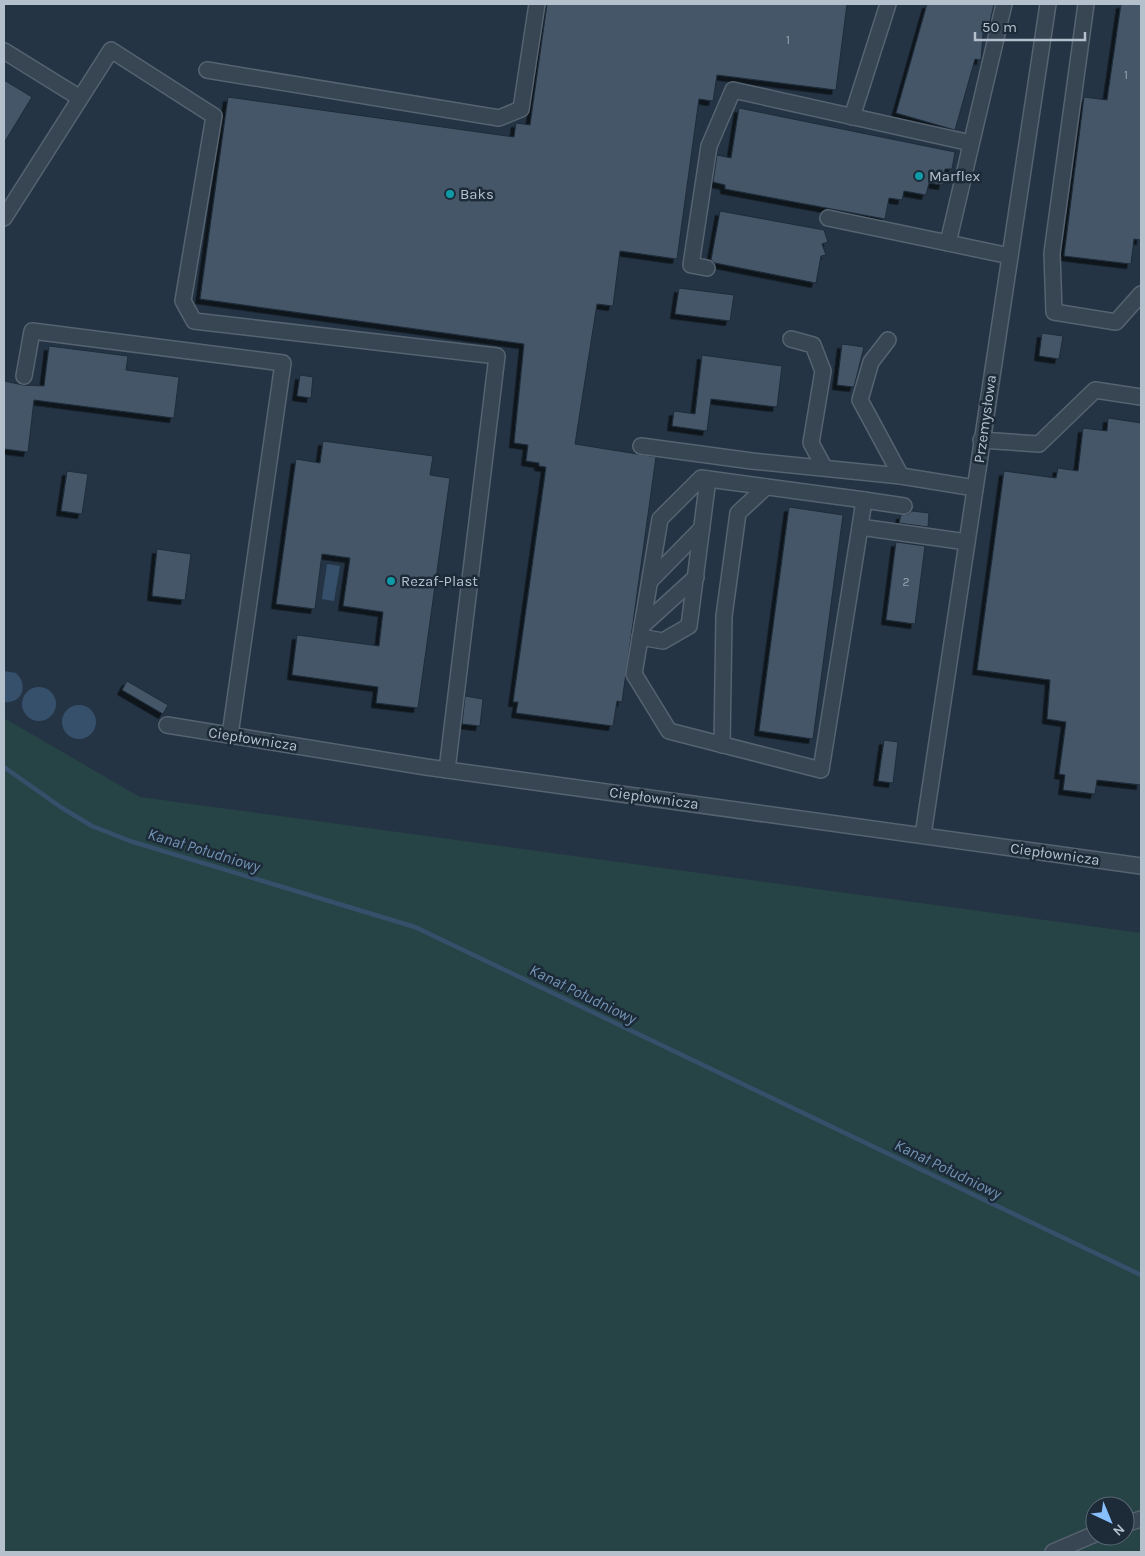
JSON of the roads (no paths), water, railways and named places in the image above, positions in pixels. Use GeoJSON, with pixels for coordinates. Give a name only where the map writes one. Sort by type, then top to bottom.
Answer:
{"type":"FeatureCollection","features":[{"type":"Feature","properties":{"kind":"street"},"geometry":{"type":"LineString","coordinates":[[207,70],[499,118],[521,109],[537,4]]}},
{"type":"Feature","properties":{"kind":"street"},"geometry":{"type":"LineString","coordinates":[[852,117],[888,4]]}},
{"type":"Feature","properties":{"kind":"street"},"geometry":{"type":"LineString","coordinates":[[948,243],[1004,4]]}},
{"type":"Feature","properties":{"kind":"street","name":"Przemysłowa"},"geometry":{"type":"LineString","coordinates":[[922,835],[1048,4]]}},
{"type":"Feature","properties":{"kind":"street"},"geometry":{"type":"LineString","coordinates":[[1086,4],[1052,252],[1054,312],[1116,322],[1141,294]]}},
{"type":"Feature","properties":{"kind":"street"},"geometry":{"type":"LineString","coordinates":[[4,218],[111,50],[214,116],[183,300],[194,321],[497,356],[447,770]]}},
{"type":"Feature","properties":{"kind":"street"},"geometry":{"type":"LineString","coordinates":[[4,51],[80,98]]}},
{"type":"Feature","properties":{"kind":"street"},"geometry":{"type":"LineString","coordinates":[[706,268],[691,265],[709,146],[733,90],[971,143]]}},
{"type":"Feature","properties":{"kind":"street"},"geometry":{"type":"LineString","coordinates":[[828,218],[1010,256]]}},
{"type":"Feature","properties":{"kind":"street"},"geometry":{"type":"LineString","coordinates":[[24,376],[32,331],[283,363],[230,735]]}},
{"type":"Feature","properties":{"kind":"street"},"geometry":{"type":"LineString","coordinates":[[791,339],[813,345],[823,371],[811,443],[824,467]]}},
{"type":"Feature","properties":{"kind":"street"},"geometry":{"type":"LineString","coordinates":[[888,340],[871,362],[860,400],[901,476]]}},
{"type":"Feature","properties":{"kind":"street"},"geometry":{"type":"LineString","coordinates":[[981,440],[1039,444],[1095,390],[1141,397]]}},
{"type":"Feature","properties":{"kind":"street"},"geometry":{"type":"LineString","coordinates":[[642,446],[752,461],[901,476],[975,488]]}},
{"type":"Feature","properties":{"kind":"street"},"geometry":{"type":"LineString","coordinates":[[864,500],[821,770],[669,731],[634,674],[660,519],[701,478],[864,500],[904,506]]}},
{"type":"Feature","properties":{"kind":"street"},"geometry":{"type":"LineString","coordinates":[[641,632],[663,641],[690,626],[708,479]]}},
{"type":"Feature","properties":{"kind":"street"},"geometry":{"type":"LineString","coordinates":[[722,745],[724,616],[738,513],[766,487]]}},
{"type":"Feature","properties":{"kind":"street"},"geometry":{"type":"LineString","coordinates":[[860,527],[967,542]]}},
{"type":"Feature","properties":{"kind":"street"},"geometry":{"type":"LineString","coordinates":[[650,580],[702,528]]}},
{"type":"Feature","properties":{"kind":"street"},"geometry":{"type":"LineString","coordinates":[[641,632],[696,577]]}},
{"type":"Feature","properties":{"kind":"street","name":"Ciepłownicza"},"geometry":{"type":"LineString","coordinates":[[167,725],[447,770],[1141,866]]}},
{"type":"Feature","properties":{"kind":"street"},"geometry":{"type":"LineString","coordinates":[[1053,1552],[1085,1538]]}},
{"type":"Feature","properties":{"kind":"water"},"geometry":{"type":"Polygon","coordinates":[[[327,564],[340,566],[334,601],[322,599],[327,564]]]}},
{"type":"Feature","properties":{"kind":"water"},"geometry":{"type":"Polygon","coordinates":[[[4,671],[16,673],[20,678],[23,688],[19,697],[10,702],[4,702],[4,671]]]}},
{"type":"Feature","properties":{"kind":"water"},"geometry":{"type":"Polygon","coordinates":[[[39,687],[51,692],[56,704],[51,716],[39,721],[27,716],[22,704],[27,692],[39,687]]]}},
{"type":"Feature","properties":{"kind":"water"},"geometry":{"type":"Polygon","coordinates":[[[79,705],[91,710],[96,722],[91,734],[79,739],[67,734],[62,722],[67,710],[79,705]]]}},
{"type":"Feature","properties":{"kind":"waterway","name":"Kanał Południowy"},"geometry":{"type":"LineString","coordinates":[[4,767],[62,808],[92,826],[130,841],[415,927],[1141,1275]]}},
{"type":"Feature","properties":{"kind":"place","name":"Marflex"},"geometry":{"type":"Point","coordinates":[919,176]}},
{"type":"Feature","properties":{"kind":"place","name":"Baks"},"geometry":{"type":"Point","coordinates":[450,194]}},
{"type":"Feature","properties":{"kind":"place","name":"Rezaf-Plast"},"geometry":{"type":"Point","coordinates":[391,581]}}]}
